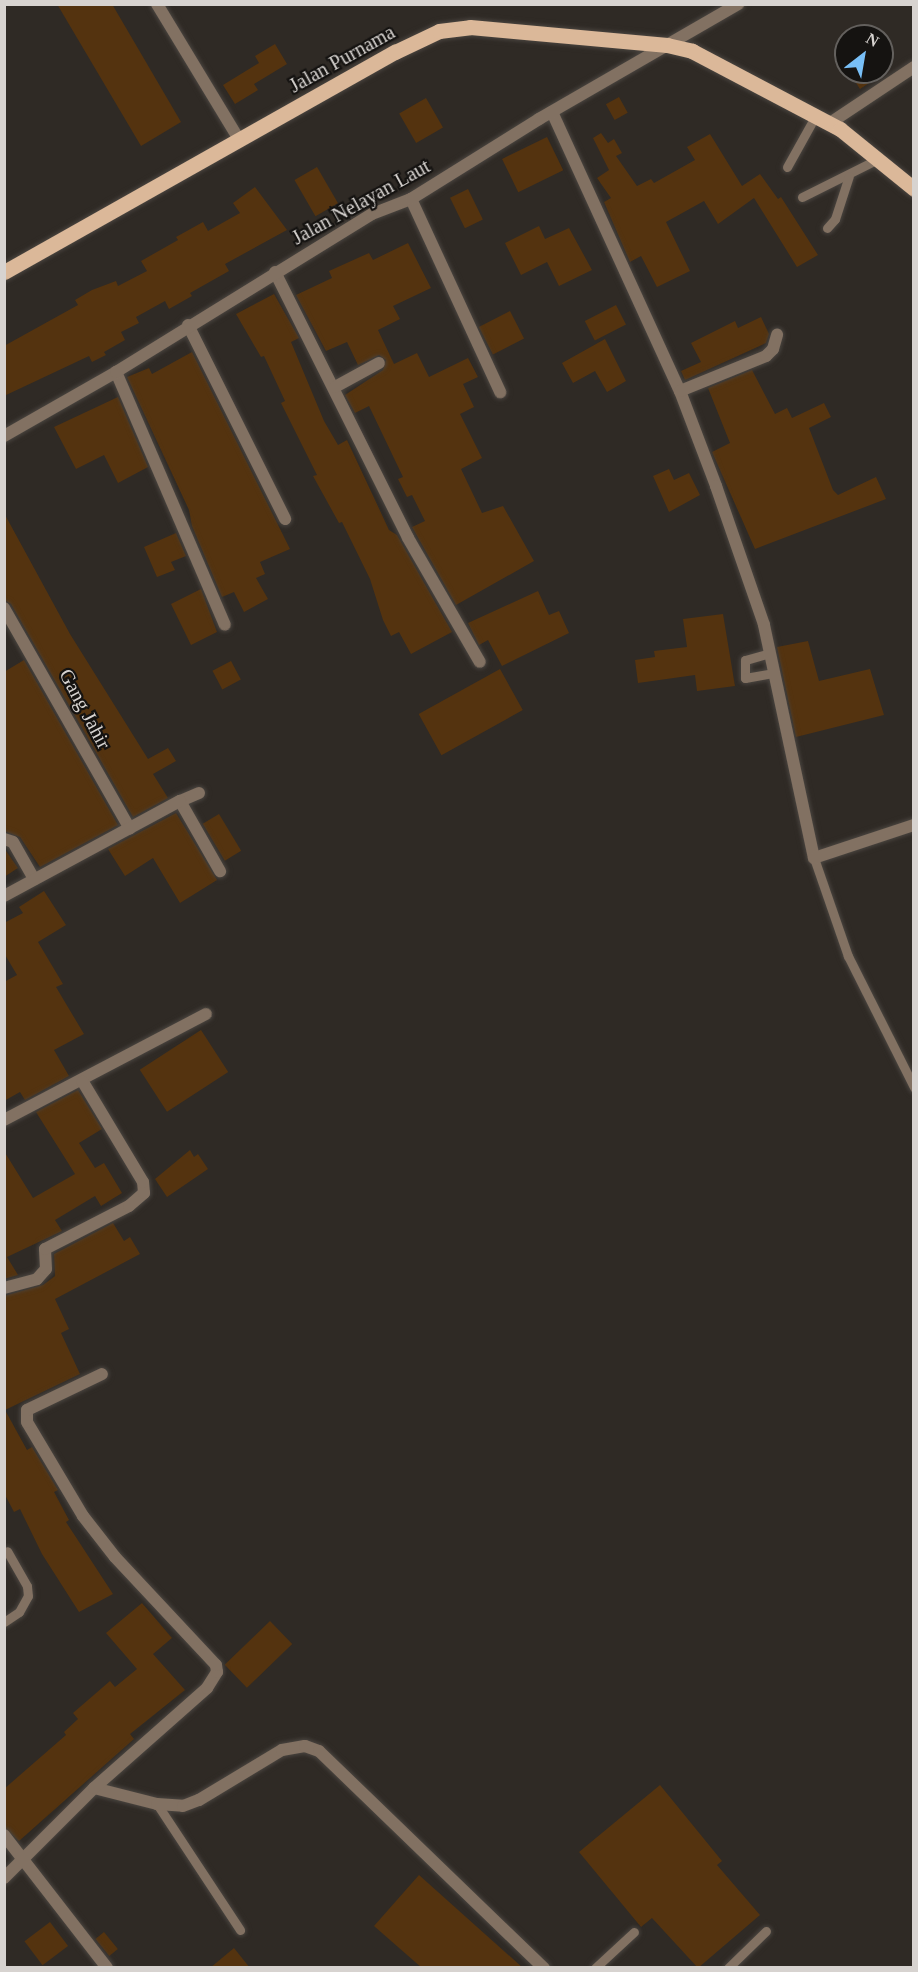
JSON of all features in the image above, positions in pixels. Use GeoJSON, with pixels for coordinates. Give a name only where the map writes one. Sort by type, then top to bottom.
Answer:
{"type":"FeatureCollection","features":[{"type":"Feature","properties":{"kind":"main road","name":"Jalan Purnama"},"geometry":{"type":"LineString","coordinates":[[4,272],[439,31],[470,27],[667,45],[692,51],[830,123],[914,189]]}},
{"type":"Feature","properties":{"kind":"street"},"geometry":{"type":"LineString","coordinates":[[157,4],[240,141]]}},
{"type":"Feature","properties":{"kind":"street","name":"Jalan Nelayan Laut"},"geometry":{"type":"LineString","coordinates":[[4,436],[116,372],[188,325],[372,214],[411,199],[552,112],[738,4]]}},
{"type":"Feature","properties":{"kind":"street"},"geometry":{"type":"LineString","coordinates":[[830,123],[914,68]]}},
{"type":"Feature","properties":{"kind":"street"},"geometry":{"type":"LineString","coordinates":[[552,112],[680,391],[716,486],[770,653],[814,858],[914,825]]}},
{"type":"Feature","properties":{"kind":"street"},"geometry":{"type":"LineString","coordinates":[[411,199],[500,392]]}},
{"type":"Feature","properties":{"kind":"street"},"geometry":{"type":"LineString","coordinates":[[275,272],[408,538],[480,662]]}},
{"type":"Feature","properties":{"kind":"street"},"geometry":{"type":"LineString","coordinates":[[188,325],[285,519]]}},
{"type":"Feature","properties":{"kind":"street"},"geometry":{"type":"LineString","coordinates":[[680,391],[766,356],[773,349],[777,335]]}},
{"type":"Feature","properties":{"kind":"street"},"geometry":{"type":"LineString","coordinates":[[334,387],[380,363]]}},
{"type":"Feature","properties":{"kind":"street"},"geometry":{"type":"LineString","coordinates":[[116,372],[158,460],[225,625]]}},
{"type":"Feature","properties":{"kind":"street","name":"Gang Jahir"},"geometry":{"type":"LineString","coordinates":[[4,608],[130,829]]}},
{"type":"Feature","properties":{"kind":"street"},"geometry":{"type":"LineString","coordinates":[[4,897],[180,801],[199,793]]}},
{"type":"Feature","properties":{"kind":"street"},"geometry":{"type":"LineString","coordinates":[[180,801],[220,871]]}},
{"type":"Feature","properties":{"kind":"street"},"geometry":{"type":"LineString","coordinates":[[4,839],[13,842],[34,879]]}},
{"type":"Feature","properties":{"kind":"street"},"geometry":{"type":"LineString","coordinates":[[4,1120],[83,1082],[206,1014]]}},
{"type":"Feature","properties":{"kind":"street"},"geometry":{"type":"LineString","coordinates":[[4,1288],[38,1279],[46,1269],[45,1249],[129,1206],[144,1193],[143,1182],[83,1082]]}},
{"type":"Feature","properties":{"kind":"street"},"geometry":{"type":"LineString","coordinates":[[4,1878],[94,1788],[207,1688],[217,1672],[216,1665],[115,1557],[83,1516],[27,1422],[27,1410],[102,1374]]}},
{"type":"Feature","properties":{"kind":"street"},"geometry":{"type":"LineString","coordinates":[[94,1788],[157,1804],[183,1806],[199,1800],[293,1745],[319,1751],[544,1968]]}},
{"type":"Feature","properties":{"kind":"street"},"geometry":{"type":"LineString","coordinates":[[4,1835],[107,1968]]}},
{"type":"Feature","properties":{"kind":"lane"},"geometry":{"type":"LineString","coordinates":[[787,167],[816,115]]}},
{"type":"Feature","properties":{"kind":"lane"},"geometry":{"type":"LineString","coordinates":[[802,197],[849,176],[878,159]]}},
{"type":"Feature","properties":{"kind":"lane"},"geometry":{"type":"LineString","coordinates":[[827,228],[835,219],[849,176]]}},
{"type":"Feature","properties":{"kind":"lane"},"geometry":{"type":"LineString","coordinates":[[770,653],[745,660],[745,678],[773,673]]}},
{"type":"Feature","properties":{"kind":"lane"},"geometry":{"type":"LineString","coordinates":[[814,858],[848,956],[914,1087]]}},
{"type":"Feature","properties":{"kind":"lane"},"geometry":{"type":"LineString","coordinates":[[4,1622],[19,1612],[28,1596],[27,1586],[8,1551]]}},
{"type":"Feature","properties":{"kind":"lane"},"geometry":{"type":"LineString","coordinates":[[157,1804],[240,1930]]}},
{"type":"Feature","properties":{"kind":"lane"},"geometry":{"type":"LineString","coordinates":[[728,1968],[766,1931]]}},
{"type":"Feature","properties":{"kind":"lane"},"geometry":{"type":"LineString","coordinates":[[595,1968],[634,1932]]}},
{"type":"Feature","properties":{"kind":"building"},"geometry":{"type":"Polygon","coordinates":[[[57,4],[112,4],[181,122],[141,146],[57,4]]]}},
{"type":"Feature","properties":{"kind":"building"},"geometry":{"type":"Polygon","coordinates":[[[275,44],[287,64],[254,84],[258,90],[235,104],[223,85],[259,63],[255,56],[275,44]]]}},
{"type":"Feature","properties":{"kind":"building"},"geometry":{"type":"Polygon","coordinates":[[[857,84],[868,84],[860,89],[857,84]]]}},
{"type":"Feature","properties":{"kind":"building"},"geometry":{"type":"Polygon","coordinates":[[[619,97],[628,113],[615,120],[606,104],[619,97]]]}},
{"type":"Feature","properties":{"kind":"building"},"geometry":{"type":"Polygon","coordinates":[[[426,98],[443,127],[416,143],[399,114],[426,98]]]}},
{"type":"Feature","properties":{"kind":"building"},"geometry":{"type":"Polygon","coordinates":[[[601,133],[608,143],[614,139],[622,153],[616,156],[637,186],[651,179],[654,183],[695,160],[687,147],[710,134],[742,186],[760,174],[778,199],[781,197],[818,255],[797,267],[754,198],[718,224],[704,201],[666,222],[690,271],[657,287],[641,256],[630,262],[604,202],[611,198],[597,178],[609,170],[593,138],[601,133]]]}},
{"type":"Feature","properties":{"kind":"building"},"geometry":{"type":"Polygon","coordinates":[[[547,137],[563,170],[518,192],[502,159],[547,137]]]}},
{"type":"Feature","properties":{"kind":"building"},"geometry":{"type":"Polygon","coordinates":[[[317,167],[338,203],[315,216],[294,180],[317,167]]]}},
{"type":"Feature","properties":{"kind":"building"},"geometry":{"type":"Polygon","coordinates":[[[255,187],[287,230],[225,264],[229,271],[190,293],[192,296],[169,309],[165,301],[136,317],[139,323],[121,332],[125,340],[104,352],[106,355],[92,362],[89,356],[4,396],[4,346],[78,305],[75,300],[92,290],[116,281],[118,286],[147,271],[141,261],[178,240],[176,237],[203,222],[208,231],[240,213],[233,203],[255,187]]]}},
{"type":"Feature","properties":{"kind":"building"},"geometry":{"type":"Polygon","coordinates":[[[468,189],[483,220],[465,228],[450,198],[468,189]]]}},
{"type":"Feature","properties":{"kind":"building"},"geometry":{"type":"Polygon","coordinates":[[[539,226],[545,239],[569,228],[592,270],[559,286],[547,262],[521,275],[505,243],[539,226]]]}},
{"type":"Feature","properties":{"kind":"building"},"geometry":{"type":"Polygon","coordinates":[[[408,243],[431,288],[393,306],[400,319],[378,330],[394,364],[417,353],[429,377],[468,358],[478,377],[463,384],[474,407],[460,414],[482,458],[461,469],[482,513],[503,506],[534,561],[456,605],[412,527],[425,521],[412,495],[407,497],[398,479],[403,477],[369,406],[355,413],[345,395],[383,370],[386,360],[379,355],[358,365],[347,342],[326,351],[296,295],[332,278],[329,271],[369,253],[373,260],[408,243]]]}},
{"type":"Feature","properties":{"kind":"building"},"geometry":{"type":"Polygon","coordinates":[[[274,294],[299,338],[291,342],[324,421],[338,445],[347,440],[389,530],[397,535],[452,632],[411,654],[399,632],[391,636],[383,620],[370,579],[342,522],[339,523],[313,476],[317,475],[281,403],[285,401],[264,356],[261,357],[236,314],[274,294]]]}},
{"type":"Feature","properties":{"kind":"building"},"geometry":{"type":"Polygon","coordinates":[[[616,305],[626,325],[595,340],[585,321],[616,305]]]}},
{"type":"Feature","properties":{"kind":"building"},"geometry":{"type":"Polygon","coordinates":[[[510,311],[524,339],[493,355],[479,327],[510,311]]]}},
{"type":"Feature","properties":{"kind":"building"},"geometry":{"type":"Polygon","coordinates":[[[761,317],[769,334],[766,343],[685,380],[681,371],[701,362],[691,343],[735,321],[738,328],[761,317]]]}},
{"type":"Feature","properties":{"kind":"building"},"geometry":{"type":"Polygon","coordinates":[[[605,339],[626,381],[607,392],[595,371],[573,383],[562,363],[605,339]]]}},
{"type":"Feature","properties":{"kind":"building"},"geometry":{"type":"Polygon","coordinates":[[[192,352],[290,549],[260,562],[265,574],[256,578],[268,599],[244,612],[234,592],[222,597],[192,526],[189,510],[127,377],[149,368],[152,374],[192,352]]]}},
{"type":"Feature","properties":{"kind":"building"},"geometry":{"type":"Polygon","coordinates":[[[752,370],[775,414],[787,408],[792,418],[824,403],[831,417],[809,428],[833,490],[838,495],[876,477],[886,499],[755,549],[712,452],[730,443],[708,388],[752,370]]]}},
{"type":"Feature","properties":{"kind":"building"},"geometry":{"type":"Polygon","coordinates":[[[118,397],[148,467],[118,483],[104,455],[76,469],[54,427],[118,397]]]}},
{"type":"Feature","properties":{"kind":"building"},"geometry":{"type":"Polygon","coordinates":[[[669,469],[674,480],[689,473],[700,495],[669,512],[653,476],[669,469]]]}},
{"type":"Feature","properties":{"kind":"building"},"geometry":{"type":"Polygon","coordinates":[[[4,513],[70,634],[148,759],[168,748],[176,761],[153,774],[168,798],[133,817],[11,604],[4,600],[4,513]]]}},
{"type":"Feature","properties":{"kind":"building"},"geometry":{"type":"Polygon","coordinates":[[[176,533],[186,556],[171,562],[175,570],[157,577],[144,547],[176,533]]]}},
{"type":"Feature","properties":{"kind":"building"},"geometry":{"type":"Polygon","coordinates":[[[201,589],[217,632],[191,645],[171,604],[201,589]]]}},
{"type":"Feature","properties":{"kind":"building"},"geometry":{"type":"Polygon","coordinates":[[[538,591],[549,615],[559,611],[569,633],[502,666],[488,640],[479,645],[468,623],[538,591]]]}},
{"type":"Feature","properties":{"kind":"building"},"geometry":{"type":"Polygon","coordinates":[[[723,614],[735,686],[697,691],[695,675],[638,683],[635,660],[655,657],[654,651],[687,647],[683,619],[723,614]]]}},
{"type":"Feature","properties":{"kind":"building"},"geometry":{"type":"Polygon","coordinates":[[[808,641],[819,681],[870,669],[884,715],[796,737],[777,647],[808,641]]]}},
{"type":"Feature","properties":{"kind":"building"},"geometry":{"type":"Polygon","coordinates":[[[24,660],[118,825],[40,867],[20,837],[4,831],[4,672],[24,660]]]}},
{"type":"Feature","properties":{"kind":"building"},"geometry":{"type":"Polygon","coordinates":[[[231,661],[241,680],[222,689],[212,671],[231,661]]]}},
{"type":"Feature","properties":{"kind":"building"},"geometry":{"type":"Polygon","coordinates":[[[500,669],[523,710],[441,755],[419,714],[500,669]]]}},
{"type":"Feature","properties":{"kind":"building"},"geometry":{"type":"Polygon","coordinates":[[[176,813],[217,880],[180,903],[153,858],[125,876],[108,849],[176,813]]]}},
{"type":"Feature","properties":{"kind":"building"},"geometry":{"type":"Polygon","coordinates":[[[219,814],[241,851],[225,861],[203,824],[219,814]]]}},
{"type":"Feature","properties":{"kind":"building"},"geometry":{"type":"Polygon","coordinates":[[[4,848],[18,868],[4,877],[4,848]]]}},
{"type":"Feature","properties":{"kind":"building"},"geometry":{"type":"Polygon","coordinates":[[[44,891],[66,925],[38,942],[63,984],[56,987],[84,1034],[54,1050],[69,1076],[25,1100],[20,1092],[4,1101],[4,982],[17,975],[4,953],[4,923],[23,913],[19,907],[44,891]]]}},
{"type":"Feature","properties":{"kind":"building"},"geometry":{"type":"Polygon","coordinates":[[[201,1030],[228,1072],[167,1112],[140,1070],[201,1030]]]}},
{"type":"Feature","properties":{"kind":"building"},"geometry":{"type":"Polygon","coordinates":[[[78,1090],[102,1129],[79,1143],[95,1168],[104,1163],[122,1193],[101,1206],[95,1196],[55,1220],[62,1231],[7,1257],[18,1275],[4,1279],[4,1151],[33,1198],[75,1174],[36,1112],[78,1090]]]}},
{"type":"Feature","properties":{"kind":"building"},"geometry":{"type":"Polygon","coordinates":[[[190,1150],[194,1157],[198,1154],[208,1169],[167,1197],[155,1179],[190,1150]]]}},
{"type":"Feature","properties":{"kind":"building"},"geometry":{"type":"Polygon","coordinates":[[[113,1223],[124,1241],[130,1237],[140,1254],[55,1299],[69,1329],[61,1333],[80,1374],[5,1410],[27,1450],[32,1447],[58,1490],[54,1492],[69,1520],[66,1522],[113,1594],[79,1612],[42,1554],[20,1509],[14,1512],[4,1493],[4,1296],[43,1285],[55,1276],[54,1254],[113,1223]]]}},
{"type":"Feature","properties":{"kind":"building"},"geometry":{"type":"Polygon","coordinates":[[[142,1603],[172,1638],[153,1654],[185,1690],[130,1734],[134,1739],[19,1841],[4,1827],[4,1789],[66,1735],[64,1732],[78,1719],[73,1713],[110,1681],[115,1687],[137,1669],[106,1633],[142,1603]]]}},
{"type":"Feature","properties":{"kind":"building"},"geometry":{"type":"Polygon","coordinates":[[[270,1621],[292,1644],[247,1688],[225,1665],[270,1621]]]}},
{"type":"Feature","properties":{"kind":"building"},"geometry":{"type":"Polygon","coordinates":[[[660,1785],[722,1861],[717,1865],[760,1915],[698,1968],[652,1918],[641,1927],[579,1852],[660,1785]]]}},
{"type":"Feature","properties":{"kind":"building"},"geometry":{"type":"Polygon","coordinates":[[[419,1875],[523,1968],[422,1968],[374,1926],[419,1875]]]}},
{"type":"Feature","properties":{"kind":"building"},"geometry":{"type":"Polygon","coordinates":[[[50,1922],[68,1946],[42,1965],[24,1941],[50,1922]]]}},
{"type":"Feature","properties":{"kind":"building"},"geometry":{"type":"Polygon","coordinates":[[[104,1932],[118,1949],[109,1956],[95,1939],[104,1932]]]}},
{"type":"Feature","properties":{"kind":"building"},"geometry":{"type":"Polygon","coordinates":[[[234,1948],[250,1968],[210,1968],[234,1948]]]}}]}
